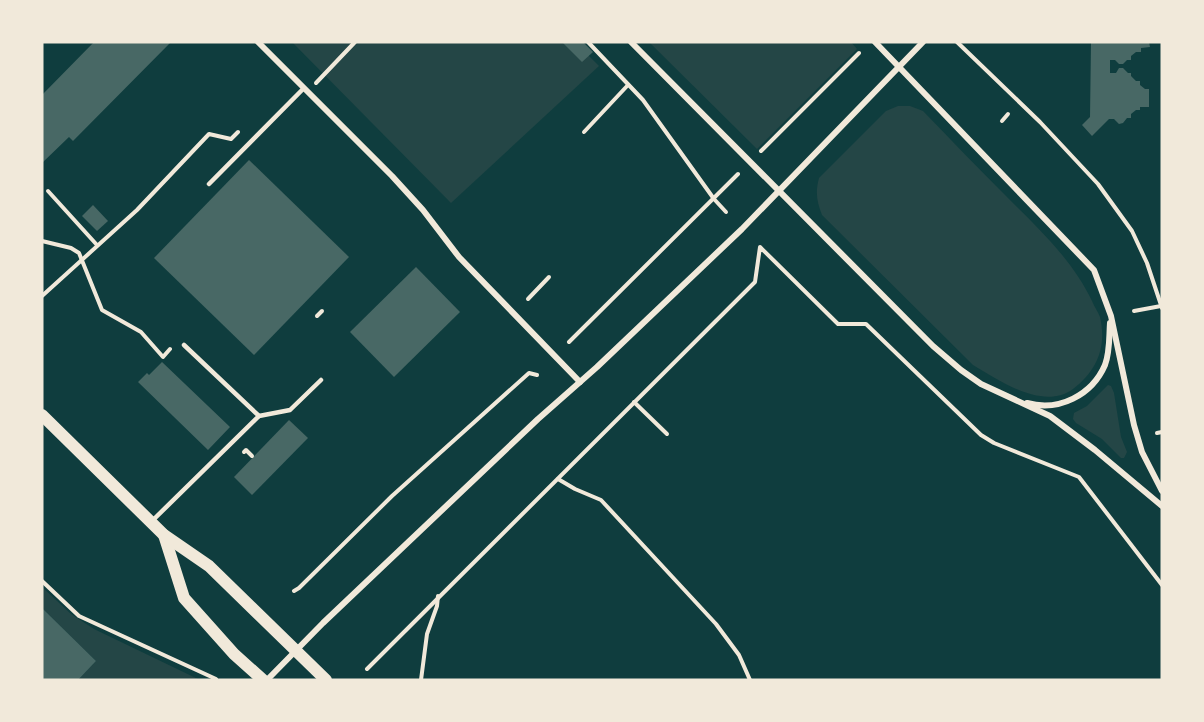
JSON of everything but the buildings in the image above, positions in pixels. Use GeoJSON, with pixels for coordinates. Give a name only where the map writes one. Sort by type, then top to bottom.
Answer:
{"type":"FeatureCollection","features":[{"type":"Feature","properties":{"kind":"main road"},"geometry":{"type":"LineString","coordinates":[[42,415],[164,535],[209,566],[326,680]]}},
{"type":"Feature","properties":{"kind":"main road"},"geometry":{"type":"LineString","coordinates":[[164,535],[184,598],[234,654],[265,680]]}},
{"type":"Feature","properties":{"kind":"street"},"geometry":{"type":"LineString","coordinates":[[258,42],[392,176],[423,210],[459,257],[580,382]]}},
{"type":"Feature","properties":{"kind":"street"},"geometry":{"type":"LineString","coordinates":[[631,42],[933,346],[961,370],[1001,394],[1050,417],[1095,450],[1162,506]]}},
{"type":"Feature","properties":{"kind":"street"},"geometry":{"type":"LineString","coordinates":[[875,42],[1094,270],[1111,316],[1142,452],[1162,491]]}},
{"type":"Feature","properties":{"kind":"street"},"geometry":{"type":"LineString","coordinates":[[265,680],[538,419],[742,229],[923,42]]}},
{"type":"Feature","properties":{"kind":"street"},"geometry":{"type":"LineString","coordinates":[[1001,394],[1033,404],[1048,405],[1076,398],[1088,389],[1105,366],[1111,316]]}},
{"type":"Feature","properties":{"kind":"lane"},"geometry":{"type":"LineString","coordinates":[[209,184],[306,90]]}},
{"type":"Feature","properties":{"kind":"lane"},"geometry":{"type":"LineString","coordinates":[[184,345],[259,417]]}},
{"type":"Feature","properties":{"kind":"lane"},"geometry":{"type":"LineString","coordinates":[[151,522],[259,417],[290,410],[321,380]]}},
{"type":"Feature","properties":{"kind":"path"},"geometry":{"type":"LineString","coordinates":[[306,90],[355,42]]}},
{"type":"Feature","properties":{"kind":"path"},"geometry":{"type":"LineString","coordinates":[[588,42],[643,100],[714,199],[726,212]]}},
{"type":"Feature","properties":{"kind":"path"},"geometry":{"type":"LineString","coordinates":[[957,42],[1011,97],[1040,122],[1076,165],[1098,184],[1131,232],[1147,263],[1162,307],[1134,311]]}},
{"type":"Feature","properties":{"kind":"path"},"geometry":{"type":"LineString","coordinates":[[761,151],[859,54]]}},
{"type":"Feature","properties":{"kind":"path"},"geometry":{"type":"LineString","coordinates":[[584,132],[628,85]]}},
{"type":"Feature","properties":{"kind":"path"},"geometry":{"type":"LineString","coordinates":[[1002,121],[1008,114]]}},
{"type":"Feature","properties":{"kind":"path"},"geometry":{"type":"LineString","coordinates":[[1035,125],[1040,122]]}},
{"type":"Feature","properties":{"kind":"path"},"geometry":{"type":"LineString","coordinates":[[42,296],[137,210],[209,134],[231,139],[239,132]]}},
{"type":"Feature","properties":{"kind":"path"},"geometry":{"type":"LineString","coordinates":[[1047,138],[1052,135]]}},
{"type":"Feature","properties":{"kind":"path"},"geometry":{"type":"LineString","coordinates":[[569,342],[738,174]]}},
{"type":"Feature","properties":{"kind":"path"},"geometry":{"type":"LineString","coordinates":[[714,199],[719,188]]}},
{"type":"Feature","properties":{"kind":"path"},"geometry":{"type":"LineString","coordinates":[[48,191],[98,245]]}},
{"type":"Feature","properties":{"kind":"path"},"geometry":{"type":"LineString","coordinates":[[42,241],[71,248],[79,253],[102,310],[141,332],[163,357],[170,350]]}},
{"type":"Feature","properties":{"kind":"path"},"geometry":{"type":"LineString","coordinates":[[756,242],[838,324],[866,324],[981,435],[994,443],[1079,477],[1162,585]]}},
{"type":"Feature","properties":{"kind":"path"},"geometry":{"type":"LineString","coordinates":[[367,669],[755,282],[760,247]]}},
{"type":"Feature","properties":{"kind":"path"},"geometry":{"type":"LineString","coordinates":[[528,299],[549,277]]}},
{"type":"Feature","properties":{"kind":"path"},"geometry":{"type":"LineString","coordinates":[[317,316],[322,311]]}},
{"type":"Feature","properties":{"kind":"path"},"geometry":{"type":"LineString","coordinates":[[294,591],[392,496],[529,373],[537,375]]}},
{"type":"Feature","properties":{"kind":"path"},"geometry":{"type":"LineString","coordinates":[[634,402],[667,434]]}},
{"type":"Feature","properties":{"kind":"path"},"geometry":{"type":"LineString","coordinates":[[558,479],[601,500],[716,624],[738,655],[750,680]]}},
{"type":"Feature","properties":{"kind":"path"},"geometry":{"type":"LineString","coordinates":[[42,580],[80,616],[216,679]]}},
{"type":"Feature","properties":{"kind":"path"},"geometry":{"type":"LineString","coordinates":[[421,680],[427,634],[437,606],[438,596]]}},
{"type":"Feature","properties":{"kind":"shaded area"},"geometry":{"type":"Polygon","coordinates":[[[292,42],[575,42],[599,66],[451,203],[292,42]]]}},
{"type":"Feature","properties":{"kind":"shaded area"},"geometry":{"type":"Polygon","coordinates":[[[649,42],[851,42],[857,49],[757,149],[649,42]]]}},
{"type":"Feature","properties":{"kind":"shaded area"},"geometry":{"type":"Polygon","coordinates":[[[898,106],[910,106],[923,111],[1042,232],[1075,271],[1100,317],[1102,338],[1094,366],[1073,389],[1061,395],[1049,397],[1035,395],[1009,385],[973,365],[822,215],[817,197],[819,178],[886,111],[898,106]]]}},
{"type":"Feature","properties":{"kind":"shaded area"},"geometry":{"type":"Polygon","coordinates":[[[1108,385],[1114,393],[1121,437],[1127,452],[1124,458],[1121,458],[1102,439],[1073,419],[1074,413],[1087,406],[1108,385]]]}},
{"type":"Feature","properties":{"kind":"shaded area"},"geometry":{"type":"Polygon","coordinates":[[[42,587],[71,614],[94,629],[200,680],[78,680],[96,661],[42,608],[42,587]]]}}]}
